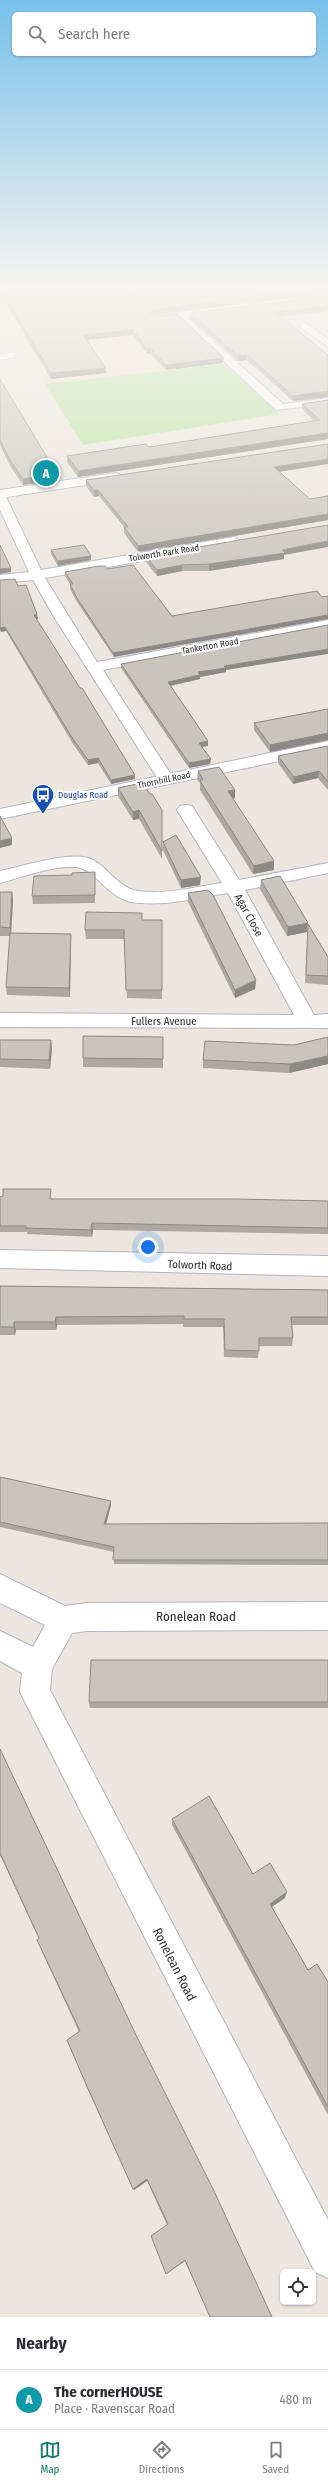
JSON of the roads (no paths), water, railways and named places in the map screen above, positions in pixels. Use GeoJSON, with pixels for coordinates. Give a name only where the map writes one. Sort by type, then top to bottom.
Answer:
{"type":"FeatureCollection","features":[{"type":"Feature","properties":{"kind":"street"},"geometry":{"type":"LineString","coordinates":[[269,398],[280,408],[328,400]]}},
{"type":"Feature","properties":{"kind":"street"},"geometry":{"type":"LineString","coordinates":[[131,474],[0,496],[37,575],[93,668],[166,779]]}},
{"type":"Feature","properties":{"kind":"street","name":"Tolworth Park Road"},"geometry":{"type":"LineString","coordinates":[[0,579],[37,575],[246,539]]}},
{"type":"Feature","properties":{"kind":"street","name":"Tankerton Road"},"geometry":{"type":"LineString","coordinates":[[93,668],[328,624]]}},
{"type":"Feature","properties":{"kind":"street","name":"Thornhill Road"},"geometry":{"type":"LineString","coordinates":[[0,814],[328,746]]}},
{"type":"Feature","properties":{"kind":"street","name":"Agar Close"},"geometry":{"type":"LineString","coordinates":[[186,810],[234,887],[308,1022]]}},
{"type":"Feature","properties":{"kind":"street"},"geometry":{"type":"LineString","coordinates":[[0,877],[64,862],[86,863],[115,887],[132,896],[158,898],[234,887],[328,868]]}},
{"type":"Feature","properties":{"kind":"street","name":"Fullers Avenue"},"geometry":{"type":"LineString","coordinates":[[0,1020],[328,1021]]}},
{"type":"Feature","properties":{"kind":"street","name":"Tolworth Road"},"geometry":{"type":"LineString","coordinates":[[0,1259],[328,1266]]}},
{"type":"Feature","properties":{"kind":"street"},"geometry":{"type":"LineString","coordinates":[[0,1588],[64,1620]]}},
{"type":"Feature","properties":{"kind":"street","name":"Ronelean Road"},"geometry":{"type":"LineString","coordinates":[[328,1616],[87,1617],[64,1620],[38,1666],[35,1692],[328,2259]]}},
{"type":"Feature","properties":{"kind":"street"},"geometry":{"type":"LineString","coordinates":[[0,1645],[38,1666]]}},
{"type":"Feature","properties":{"kind":"place","name":"The cornerHOUSE"},"geometry":{"type":"Point","coordinates":[46,473]}},
{"type":"Feature","properties":{"kind":"place","name":"Douglas Road"},"geometry":{"type":"Point","coordinates":[43,814]}}]}
